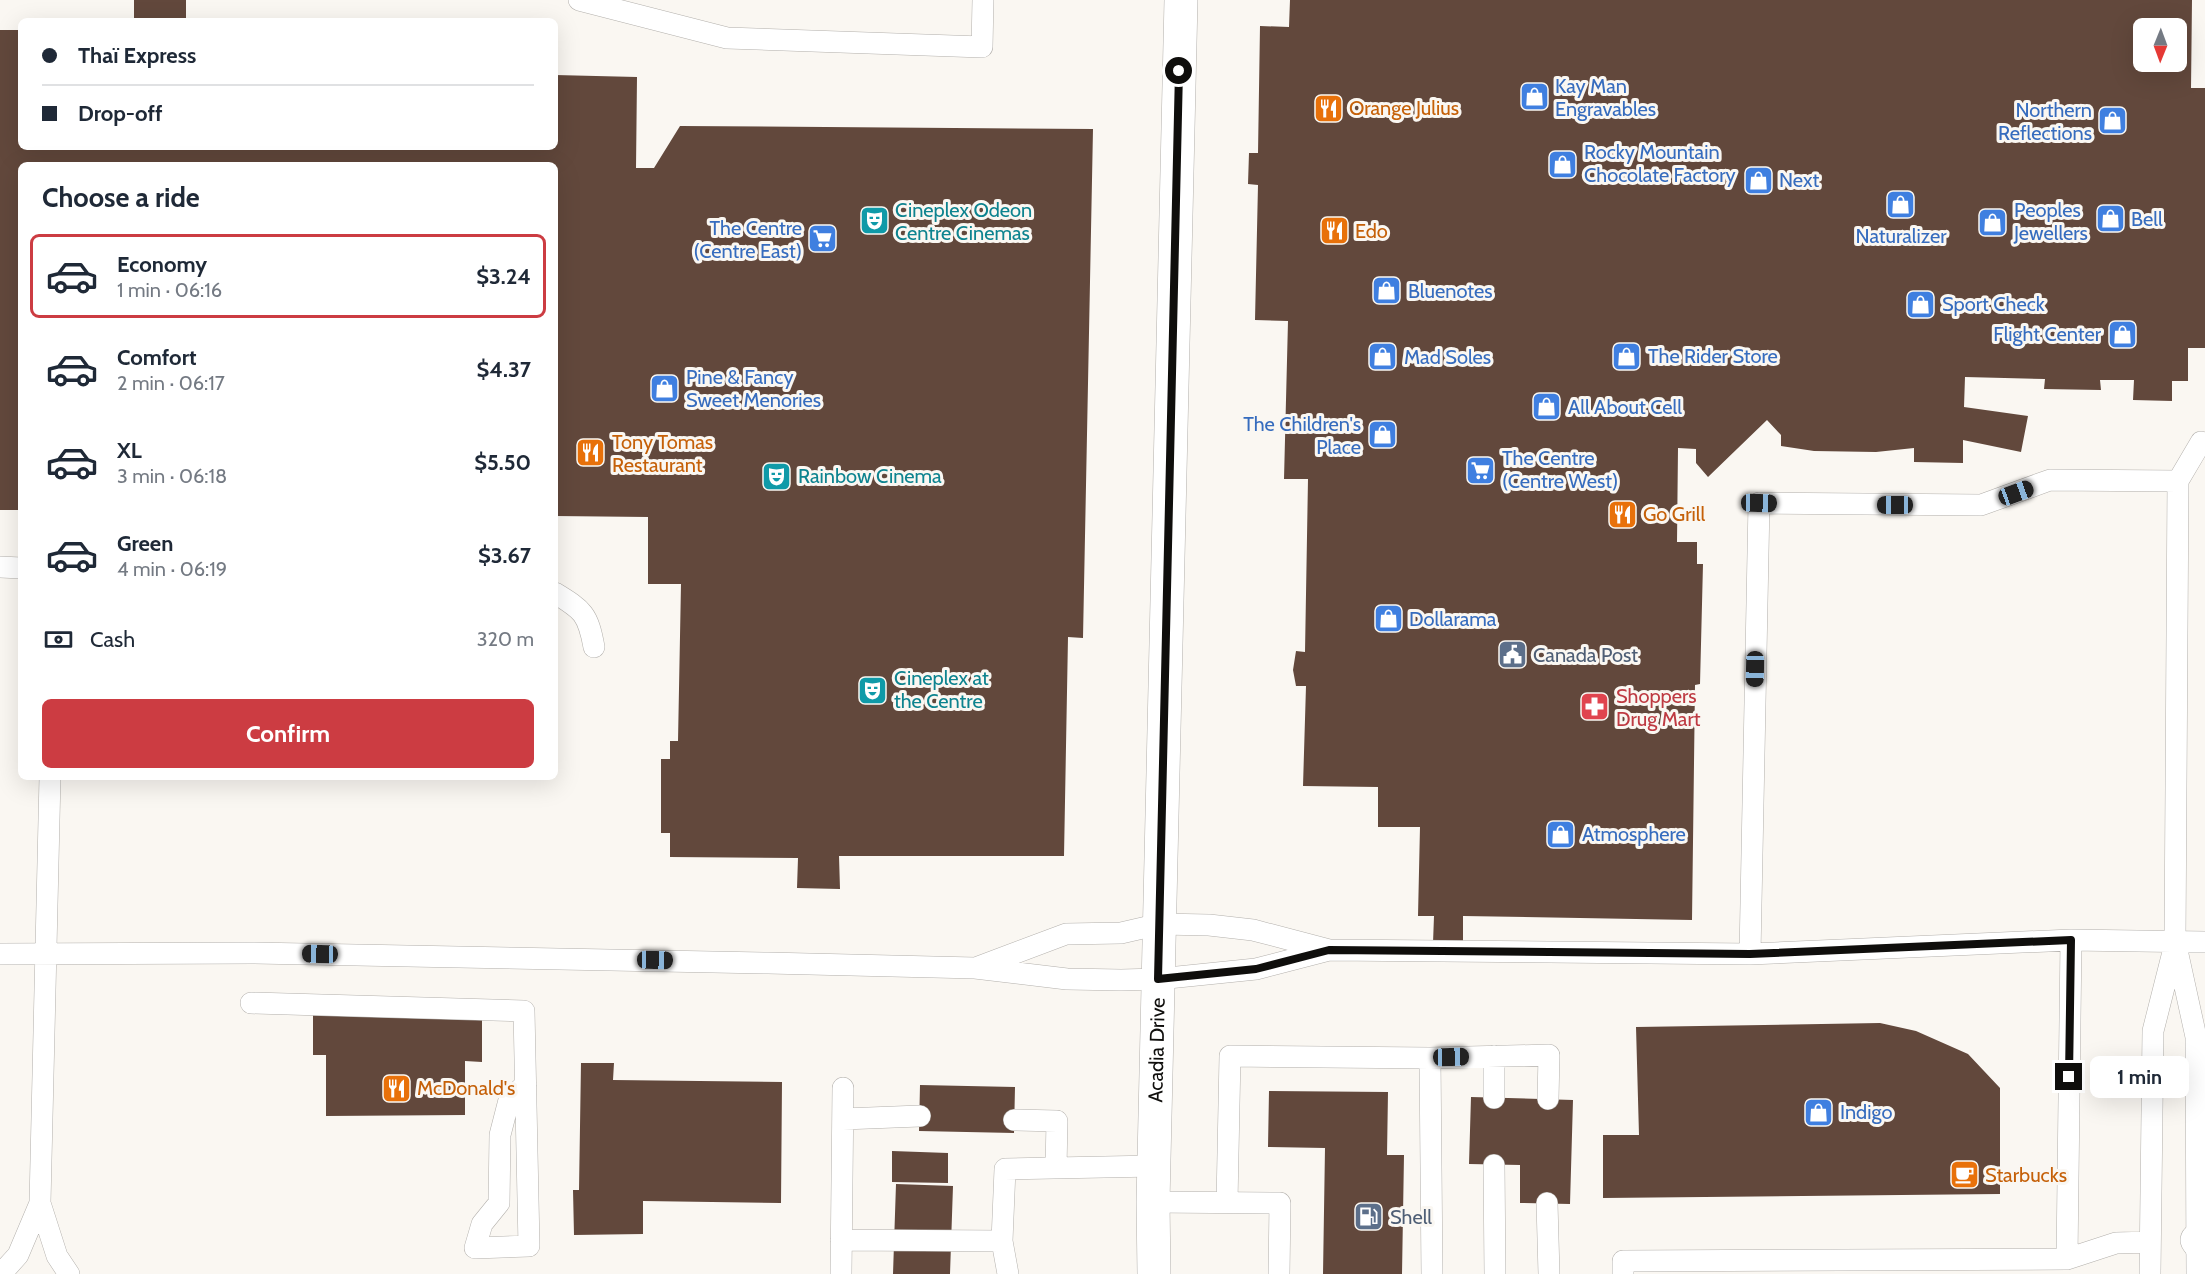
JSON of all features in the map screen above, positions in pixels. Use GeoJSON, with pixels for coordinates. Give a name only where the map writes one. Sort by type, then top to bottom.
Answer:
{"type":"FeatureCollection","features":[{"type":"Feature","properties":{"kind":"street","name":"Acadia Drive"},"geometry":{"type":"LineString","coordinates":[[1154,1274],[1153,1202],[1181,0]]}},
{"type":"Feature","properties":{"kind":"lane"},"geometry":{"type":"LineString","coordinates":[[579,0],[727,38],[982,47],[983,0]]}},
{"type":"Feature","properties":{"kind":"lane"},"geometry":{"type":"LineString","coordinates":[[2197,1274],[2201,1245],[2196,1037],[2175,941],[2178,481],[2201,442],[2205,445]]}},
{"type":"Feature","properties":{"kind":"lane"},"geometry":{"type":"LineString","coordinates":[[1750,954],[1759,503],[1981,505],[2050,480],[2178,481]]}},
{"type":"Feature","properties":{"kind":"lane"},"geometry":{"type":"LineString","coordinates":[[0,567],[18,568]]}},
{"type":"Feature","properties":{"kind":"lane"},"geometry":{"type":"LineString","coordinates":[[558,595],[579,607],[590,626],[594,647]]}},
{"type":"Feature","properties":{"kind":"lane"},"geometry":{"type":"LineString","coordinates":[[50,780],[40,1203],[57,1256],[69,1274]]}},
{"type":"Feature","properties":{"kind":"lane"},"geometry":{"type":"LineString","coordinates":[[975,968],[1066,934],[1121,933],[1160,924],[1209,925],[1252,930],[1329,950],[1750,954],[2071,940],[2205,942]]}},
{"type":"Feature","properties":{"kind":"lane"},"geometry":{"type":"LineString","coordinates":[[2067,1259],[2071,940]]}},
{"type":"Feature","properties":{"kind":"lane"},"geometry":{"type":"LineString","coordinates":[[2150,1274],[2153,1031],[2175,941]]}},
{"type":"Feature","properties":{"kind":"lane"},"geometry":{"type":"LineString","coordinates":[[0,954],[287,954],[975,968],[1067,979],[1158,979],[1256,969],[1329,950]]}},
{"type":"Feature","properties":{"kind":"lane"},"geometry":{"type":"LineString","coordinates":[[251,1003],[524,1011],[526,1084],[529,1246],[475,1248],[483,1224],[499,1203],[500,1135],[510,1101],[526,1084]]}},
{"type":"Feature","properties":{"kind":"lane"},"geometry":{"type":"LineString","coordinates":[[1227,1202],[1230,1056],[1430,1058],[1549,1055],[1548,1100]]}},
{"type":"Feature","properties":{"kind":"lane"},"geometry":{"type":"LineString","coordinates":[[1494,1056],[1494,1098]]}},
{"type":"Feature","properties":{"kind":"lane"},"geometry":{"type":"LineString","coordinates":[[1430,1058],[1432,1274]]}},
{"type":"Feature","properties":{"kind":"lane"},"geometry":{"type":"LineString","coordinates":[[841,1274],[843,1088]]}},
{"type":"Feature","properties":{"kind":"lane"},"geometry":{"type":"LineString","coordinates":[[843,1119],[920,1116]]}},
{"type":"Feature","properties":{"kind":"lane"},"geometry":{"type":"LineString","coordinates":[[1014,1120],[1057,1121],[1056,1168]]}},
{"type":"Feature","properties":{"kind":"lane"},"geometry":{"type":"LineString","coordinates":[[1494,1165],[1495,1274]]}},
{"type":"Feature","properties":{"kind":"lane"},"geometry":{"type":"LineString","coordinates":[[1008,1274],[1002,1241],[1005,1169],[1155,1166]]}},
{"type":"Feature","properties":{"kind":"lane"},"geometry":{"type":"LineString","coordinates":[[1153,1202],[1280,1203],[1279,1274]]}},
{"type":"Feature","properties":{"kind":"lane"},"geometry":{"type":"LineString","coordinates":[[1,1274],[18,1255],[40,1203]]}},
{"type":"Feature","properties":{"kind":"lane"},"geometry":{"type":"LineString","coordinates":[[1547,1203],[1550,1274]]}},
{"type":"Feature","properties":{"kind":"lane"},"geometry":{"type":"LineString","coordinates":[[841,1240],[1002,1241]]}},
{"type":"Feature","properties":{"kind":"lane"},"geometry":{"type":"LineString","coordinates":[[1623,1274],[1623,1261],[1958,1267],[2067,1259],[2116,1243],[2150,1242]]}},
{"type":"Feature","properties":{"kind":"building"},"geometry":{"type":"Polygon","coordinates":[[[134,0],[186,0],[186,18],[134,18],[134,0]]]}},
{"type":"Feature","properties":{"kind":"building","name":"The Centre (Centre West)"},"geometry":{"type":"Polygon","coordinates":[[[1290,0],[2192,0],[2191,88],[2205,88],[2205,348],[2188,348],[2188,381],[2172,381],[2172,401],[2133,400],[2134,380],[2100,380],[2101,390],[2044,389],[2045,379],[1965,377],[1964,407],[2028,416],[2021,452],[1963,440],[1963,463],[1914,462],[1914,448],[1876,452],[1814,451],[1781,446],[1781,435],[1767,420],[1708,477],[1696,463],[1696,449],[1678,448],[1677,542],[1697,542],[1697,564],[1703,564],[1700,684],[1695,685],[1692,920],[1463,916],[1463,944],[1433,943],[1434,916],[1418,916],[1420,827],[1378,827],[1378,787],[1303,786],[1306,686],[1296,686],[1293,670],[1296,651],[1305,652],[1308,479],[1284,479],[1288,321],[1255,320],[1258,185],[1248,184],[1249,153],[1258,153],[1260,26],[1289,27],[1290,0]]]}},
{"type":"Feature","properties":{"kind":"building","name":"The Centre (Centre East)"},"geometry":{"type":"Polygon","coordinates":[[[0,30],[18,30],[18,150],[558,150],[558,75],[637,77],[636,168],[654,168],[680,126],[1093,129],[1083,638],[1068,637],[1064,856],[839,856],[840,889],[797,888],[798,858],[670,857],[670,833],[661,833],[661,759],[670,759],[670,741],[678,741],[681,584],[648,584],[648,517],[558,516],[558,162],[18,162],[18,510],[0,510],[0,30]]]}},
{"type":"Feature","properties":{"kind":"building","name":"McDonald's"},"geometry":{"type":"Polygon","coordinates":[[[482,1011],[482,1062],[465,1061],[465,1115],[326,1116],[326,1055],[313,1055],[313,1012],[482,1011]]]}},
{"type":"Feature","properties":{"kind":"building","name":"Indigo"},"geometry":{"type":"Polygon","coordinates":[[[1880,1023],[1916,1031],[1968,1054],[2000,1088],[2000,1194],[1603,1198],[1603,1135],[1639,1135],[1636,1027],[1880,1023]]]}},
{"type":"Feature","properties":{"kind":"building"},"geometry":{"type":"Polygon","coordinates":[[[581,1063],[614,1063],[613,1080],[782,1082],[781,1203],[643,1201],[643,1234],[574,1235],[573,1190],[579,1190],[581,1063]]]}},
{"type":"Feature","properties":{"kind":"building"},"geometry":{"type":"Polygon","coordinates":[[[920,1085],[1015,1087],[1014,1133],[919,1131],[920,1085]]]}},
{"type":"Feature","properties":{"kind":"building"},"geometry":{"type":"Polygon","coordinates":[[[1269,1091],[1388,1092],[1387,1155],[1404,1155],[1402,1274],[1323,1274],[1325,1148],[1268,1147],[1269,1091]]]}},
{"type":"Feature","properties":{"kind":"building"},"geometry":{"type":"Polygon","coordinates":[[[1471,1097],[1573,1100],[1570,1204],[1520,1203],[1520,1165],[1469,1164],[1471,1097]]]}},
{"type":"Feature","properties":{"kind":"building"},"geometry":{"type":"Polygon","coordinates":[[[892,1151],[948,1153],[948,1183],[892,1182],[892,1151]]]}},
{"type":"Feature","properties":{"kind":"building"},"geometry":{"type":"Polygon","coordinates":[[[896,1184],[953,1186],[950,1274],[893,1274],[896,1184]]]}},
{"type":"Feature","properties":{"kind":"place","name":"Kay Man Engravables"},"geometry":{"type":"Point","coordinates":[1534,97]}},
{"type":"Feature","properties":{"kind":"place","name":"Orange Julius"},"geometry":{"type":"Point","coordinates":[1328,108]}},
{"type":"Feature","properties":{"kind":"place","name":"Northern Reflections"},"geometry":{"type":"Point","coordinates":[2113,121]}},
{"type":"Feature","properties":{"kind":"place","name":"Rocky Mountain Chocolate Factory"},"geometry":{"type":"Point","coordinates":[1563,164]}},
{"type":"Feature","properties":{"kind":"place","name":"Next"},"geometry":{"type":"Point","coordinates":[1758,180]}},
{"type":"Feature","properties":{"kind":"place","name":"Naturalizer"},"geometry":{"type":"Point","coordinates":[1901,205]}},
{"type":"Feature","properties":{"kind":"place","name":"Bell"},"geometry":{"type":"Point","coordinates":[2110,219]}},
{"type":"Feature","properties":{"kind":"place","name":"Cineplex Odeon Centre Cinemas"},"geometry":{"type":"Point","coordinates":[874,221]}},
{"type":"Feature","properties":{"kind":"place","name":"Peoples Jewellers"},"geometry":{"type":"Point","coordinates":[1993,222]}},
{"type":"Feature","properties":{"kind":"place","name":"Edo"},"geometry":{"type":"Point","coordinates":[1334,231]}},
{"type":"Feature","properties":{"kind":"place","name":"The Centre (Centre East)"},"geometry":{"type":"Point","coordinates":[823,239]}},
{"type":"Feature","properties":{"kind":"place","name":"Bluenotes"},"geometry":{"type":"Point","coordinates":[1387,291]}},
{"type":"Feature","properties":{"kind":"place","name":"Sport Check"},"geometry":{"type":"Point","coordinates":[1921,304]}},
{"type":"Feature","properties":{"kind":"place","name":"Flight Center"},"geometry":{"type":"Point","coordinates":[2122,334]}},
{"type":"Feature","properties":{"kind":"place","name":"The Rider Store"},"geometry":{"type":"Point","coordinates":[1627,356]}},
{"type":"Feature","properties":{"kind":"place","name":"Mad Soles"},"geometry":{"type":"Point","coordinates":[1383,357]}},
{"type":"Feature","properties":{"kind":"place","name":"Pine & Fancy Sweet Menories"},"geometry":{"type":"Point","coordinates":[665,388]}},
{"type":"Feature","properties":{"kind":"place","name":"All About Cell"},"geometry":{"type":"Point","coordinates":[1547,407]}},
{"type":"Feature","properties":{"kind":"place","name":"The Children's Place"},"geometry":{"type":"Point","coordinates":[1382,435]}},
{"type":"Feature","properties":{"kind":"place","name":"Tony Tomas Restaurant"},"geometry":{"type":"Point","coordinates":[591,453]}},
{"type":"Feature","properties":{"kind":"place","name":"The Centre (Centre West)"},"geometry":{"type":"Point","coordinates":[1481,470]}},
{"type":"Feature","properties":{"kind":"place","name":"Rainbow Cinema"},"geometry":{"type":"Point","coordinates":[777,476]}},
{"type":"Feature","properties":{"kind":"place","name":"Go Grill"},"geometry":{"type":"Point","coordinates":[1622,514]}},
{"type":"Feature","properties":{"kind":"place","name":"Dollarama"},"geometry":{"type":"Point","coordinates":[1388,619]}},
{"type":"Feature","properties":{"kind":"place","name":"Canada Post"},"geometry":{"type":"Point","coordinates":[1512,655]}},
{"type":"Feature","properties":{"kind":"place","name":"Cineplex at the Centre"},"geometry":{"type":"Point","coordinates":[873,690]}},
{"type":"Feature","properties":{"kind":"place","name":"Shoppers Drug Mart"},"geometry":{"type":"Point","coordinates":[1595,707]}},
{"type":"Feature","properties":{"kind":"place","name":"Atmosphere"},"geometry":{"type":"Point","coordinates":[1561,834]}},
{"type":"Feature","properties":{"kind":"place","name":"McDonald's"},"geometry":{"type":"Point","coordinates":[396,1088]}},
{"type":"Feature","properties":{"kind":"place","name":"Indigo"},"geometry":{"type":"Point","coordinates":[1819,1112]}},
{"type":"Feature","properties":{"kind":"place","name":"Starbucks"},"geometry":{"type":"Point","coordinates":[1964,1175]}},
{"type":"Feature","properties":{"kind":"place","name":"Shell"},"geometry":{"type":"Point","coordinates":[1369,1217]}},
{"type":"Feature","properties":{"kind":"route"},"geometry":{"type":"LineString","coordinates":[[1179,71],[1158,979],[1256,969],[1329,950],[1750,954],[2071,940],[2069,1077]]}}]}
